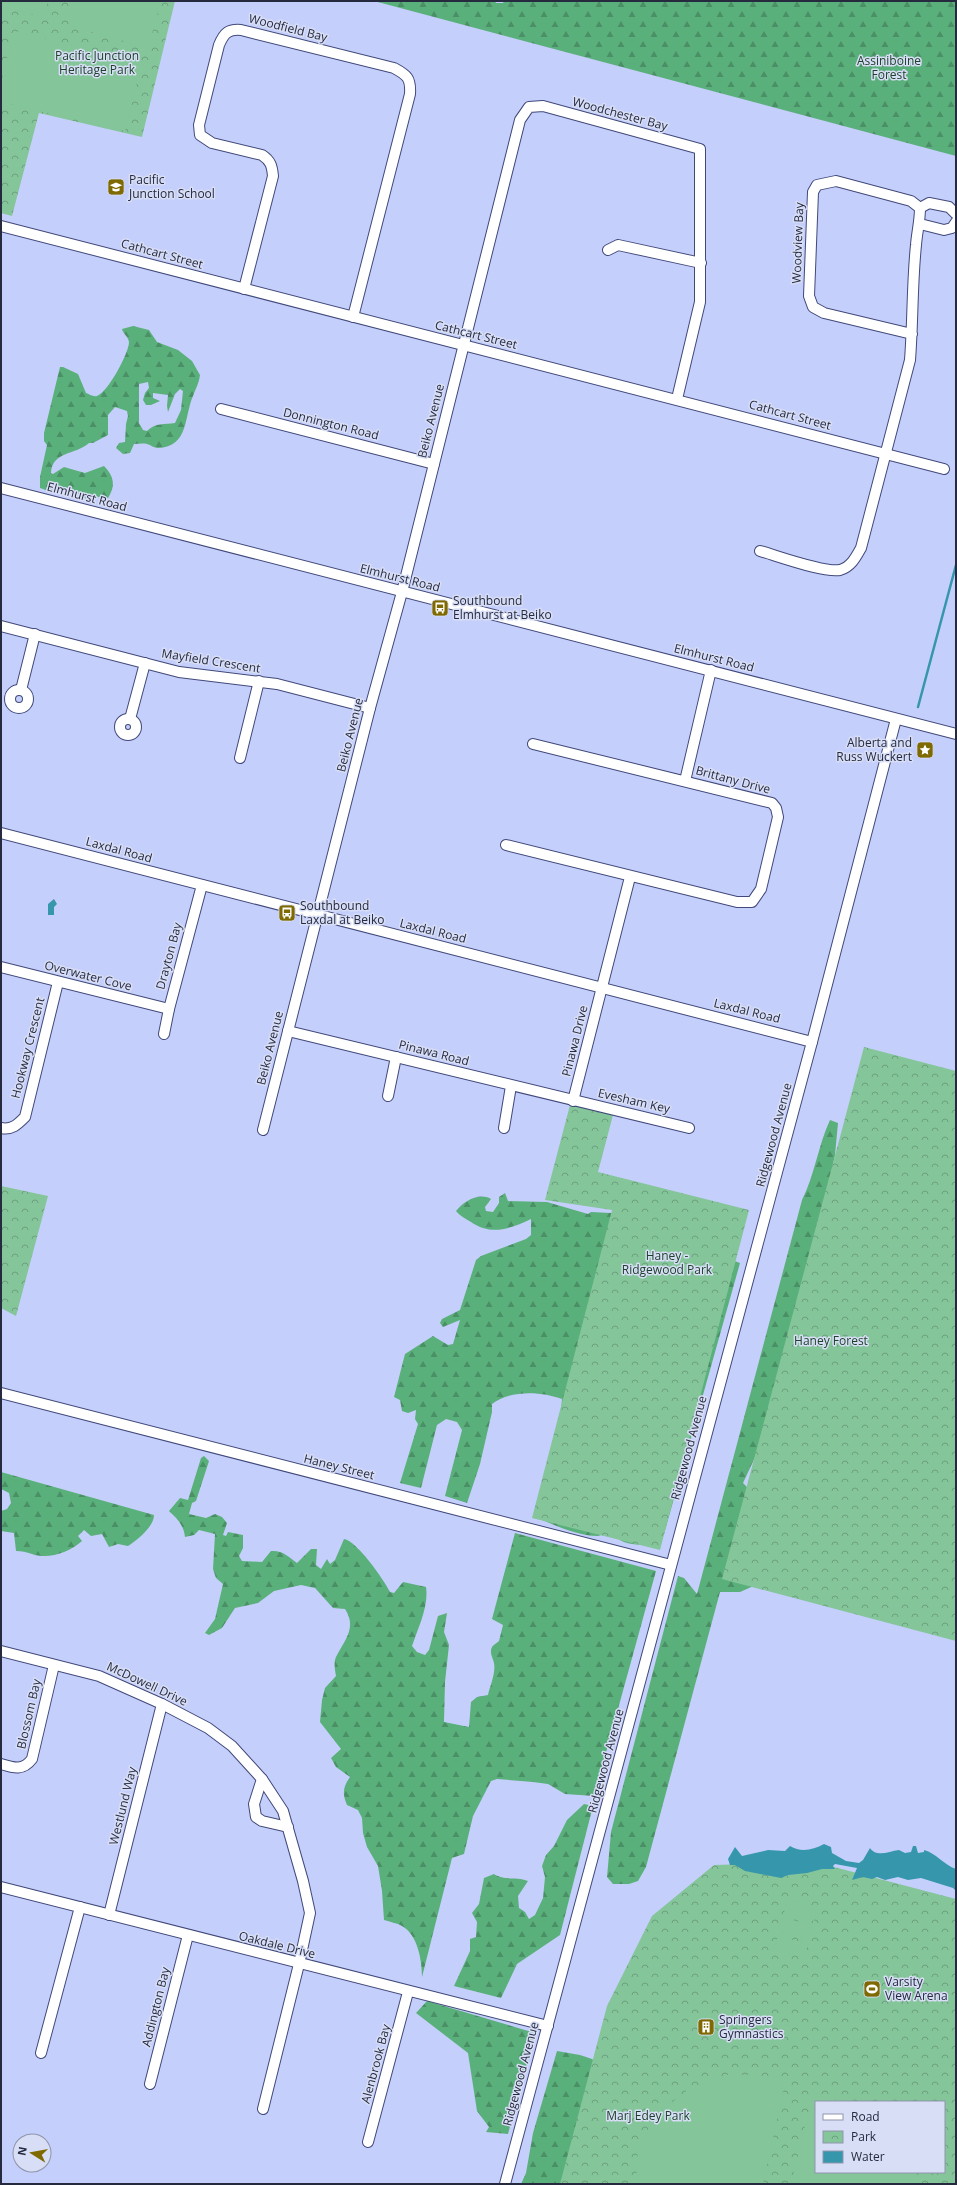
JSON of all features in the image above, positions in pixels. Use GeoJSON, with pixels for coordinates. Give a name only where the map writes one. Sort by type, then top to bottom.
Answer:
{"type":"FeatureCollection","features":[{"type":"Feature","properties":{"kind":"street","name":"Woodfield Bay"},"geometry":{"type":"LineString","coordinates":[[244,289],[273,176],[272,167],[269,159],[262,155],[207,141],[200,135],[199,125],[219,45],[224,34],[231,29],[241,30],[394,68],[405,74],[411,84],[410,94],[353,317]]}},
{"type":"Feature","properties":{"kind":"street","name":"Woodchester Bay"},"geometry":{"type":"LineString","coordinates":[[463,346],[520,120],[529,107],[543,106],[700,149],[700,302],[677,399]]}},
{"type":"Feature","properties":{"kind":"street","name":"Woodview Bay"},"geometry":{"type":"LineString","coordinates":[[912,334],[824,313],[813,307],[809,296],[813,192],[817,185],[836,181],[911,201],[920,208]]}},
{"type":"Feature","properties":{"kind":"street"},"geometry":{"type":"LineString","coordinates":[[760,551],[825,569],[840,570],[854,562],[861,548],[910,360],[916,244],[920,224],[920,208],[929,203],[950,207],[956,214]]}},
{"type":"Feature","properties":{"kind":"street"},"geometry":{"type":"LineString","coordinates":[[920,224],[944,230],[952,228],[956,222]]}},
{"type":"Feature","properties":{"kind":"street","name":"Cathcart Street"},"geometry":{"type":"LineString","coordinates":[[1,226],[944,469]]}},
{"type":"Feature","properties":{"kind":"street"},"geometry":{"type":"LineString","coordinates":[[608,250],[618,245],[701,263]]}},
{"type":"Feature","properties":{"kind":"street","name":"Beiko Avenue"},"geometry":{"type":"LineString","coordinates":[[263,1130],[370,708],[402,592],[463,346]]}},
{"type":"Feature","properties":{"kind":"street","name":"Donnington Road"},"geometry":{"type":"LineString","coordinates":[[221,409],[434,464]]}},
{"type":"Feature","properties":{"kind":"street","name":"Elmhurst Road"},"geometry":{"type":"LineString","coordinates":[[1,488],[956,734]]}},
{"type":"Feature","properties":{"kind":"street","name":"Mayfield Crescent"},"geometry":{"type":"LineString","coordinates":[[1,626],[179,672],[259,681],[370,708]]}},
{"type":"Feature","properties":{"kind":"street"},"geometry":{"type":"LineString","coordinates":[[21,690],[35,634]]}},
{"type":"Feature","properties":{"kind":"street"},"geometry":{"type":"LineString","coordinates":[[130,719],[145,663]]}},
{"type":"Feature","properties":{"kind":"street"},"geometry":{"type":"LineString","coordinates":[[685,781],[711,670]]}},
{"type":"Feature","properties":{"kind":"street"},"geometry":{"type":"LineString","coordinates":[[240,758],[259,681]]}},
{"type":"Feature","properties":{"kind":"street","name":"Ridgewood Avenue"},"geometry":{"type":"LineString","coordinates":[[505,2184],[812,1042],[896,718]]}},
{"type":"Feature","properties":{"kind":"street","name":"Brittany Drive"},"geometry":{"type":"LineString","coordinates":[[506,845],[630,877],[737,902],[752,902],[761,889],[778,817],[776,808],[772,803],[533,744]]}},
{"type":"Feature","properties":{"kind":"street","name":"Laxdal Road"},"geometry":{"type":"LineString","coordinates":[[1,833],[812,1042]]}},
{"type":"Feature","properties":{"kind":"street"},"geometry":{"type":"LineString","coordinates":[[602,988],[630,877]]}},
{"type":"Feature","properties":{"kind":"street","name":"Drayton Bay"},"geometry":{"type":"LineString","coordinates":[[164,1034],[169,1009],[202,885]]}},
{"type":"Feature","properties":{"kind":"street","name":"Overwater Cove"},"geometry":{"type":"LineString","coordinates":[[1,967],[169,1009]]}},
{"type":"Feature","properties":{"kind":"street","name":"Hookway Crescent"},"geometry":{"type":"LineString","coordinates":[[1,1128],[8,1129],[17,1125],[24,1117],[58,982]]}},
{"type":"Feature","properties":{"kind":"street","name":"Pinawa Drive"},"geometry":{"type":"LineString","coordinates":[[573,1101],[602,988]]}},
{"type":"Feature","properties":{"kind":"street","name":"Pinawa Road"},"geometry":{"type":"LineString","coordinates":[[288,1031],[573,1101]]}},
{"type":"Feature","properties":{"kind":"street"},"geometry":{"type":"LineString","coordinates":[[388,1096],[396,1058]]}},
{"type":"Feature","properties":{"kind":"street"},"geometry":{"type":"LineString","coordinates":[[504,1128],[511,1086]]}},
{"type":"Feature","properties":{"kind":"street","name":"Evesham Key"},"geometry":{"type":"LineString","coordinates":[[573,1101],[689,1128]]}},
{"type":"Feature","properties":{"kind":"street","name":"Haney Street"},"geometry":{"type":"LineString","coordinates":[[1,1393],[671,1565]]}},
{"type":"Feature","properties":{"kind":"street","name":"McDowell Drive"},"geometry":{"type":"LineString","coordinates":[[1,1651],[99,1676],[162,1704],[220,1735],[262,1779],[283,1811],[307,1894],[310,1913],[299,1964]]}},
{"type":"Feature","properties":{"kind":"street","name":"Blossom Bay"},"geometry":{"type":"LineString","coordinates":[[1,1764],[20,1768],[27,1765],[32,1759],[54,1665]]}},
{"type":"Feature","properties":{"kind":"street","name":"Westlund Way"},"geometry":{"type":"LineString","coordinates":[[109,1915],[162,1704]]}},
{"type":"Feature","properties":{"kind":"street"},"geometry":{"type":"LineString","coordinates":[[262,1779],[254,1804],[256,1817],[262,1821],[288,1827]]}},
{"type":"Feature","properties":{"kind":"street","name":"Oakdale Drive"},"geometry":{"type":"LineString","coordinates":[[1,1887],[408,1992],[548,2026]]}},
{"type":"Feature","properties":{"kind":"street"},"geometry":{"type":"LineString","coordinates":[[41,2052],[80,1907]]}},
{"type":"Feature","properties":{"kind":"street","name":"Addington Bay"},"geometry":{"type":"LineString","coordinates":[[150,2084],[188,1935]]}},
{"type":"Feature","properties":{"kind":"street"},"geometry":{"type":"LineString","coordinates":[[263,2109],[299,1964]]}},
{"type":"Feature","properties":{"kind":"street","name":"Alenbrook Bay"},"geometry":{"type":"LineString","coordinates":[[368,2142],[408,1992]]}},
{"type":"Feature","properties":{"kind":"green space","name":"Pacific Junction Heritage Park"},"geometry":{"type":"Polygon","coordinates":[[[1,1],[175,1],[142,137],[39,113],[12,216],[1,213],[1,1]]]}},
{"type":"Feature","properties":{"kind":"green space"},"geometry":{"type":"Polygon","coordinates":[[[1,1],[48,1],[45,13],[38,16],[1,6],[1,1]]]}},
{"type":"Feature","properties":{"kind":"green space"},"geometry":{"type":"Polygon","coordinates":[[[73,1],[161,1],[148,48],[72,26],[68,19],[73,1]]]}},
{"type":"Feature","properties":{"kind":"green space","name":"Assiniboine Forest"},"geometry":{"type":"Polygon","coordinates":[[[374,1],[495,1],[496,3],[503,3],[504,1],[956,1],[956,156],[374,1]]]}},
{"type":"Feature","properties":{"kind":"green space"},"geometry":{"type":"Polygon","coordinates":[[[14,31],[142,62],[125,131],[1,102],[1,83],[14,31]]]}},
{"type":"Feature","properties":{"kind":"green space"},"geometry":{"type":"Polygon","coordinates":[[[133,326],[149,330],[157,342],[178,350],[192,361],[200,375],[190,404],[184,429],[175,442],[168,446],[155,448],[148,444],[134,444],[130,453],[123,454],[116,448],[119,443],[125,442],[128,416],[127,411],[115,407],[108,415],[108,435],[60,457],[52,466],[51,473],[53,474],[64,467],[85,473],[104,466],[112,477],[113,481],[111,494],[108,498],[99,497],[86,499],[69,487],[55,492],[40,488],[40,477],[47,445],[44,441],[44,433],[60,367],[78,374],[86,393],[97,396],[102,393],[112,380],[126,355],[129,342],[122,329],[133,326]],[[148,382],[139,384],[139,423],[143,430],[147,431],[157,425],[175,423],[181,410],[183,391],[180,389],[175,394],[168,412],[168,395],[153,393],[153,398],[160,401],[151,405],[146,405],[143,400],[145,393],[149,388],[148,382]]]}},
{"type":"Feature","properties":{"kind":"green space","name":"Haney Forest"},"geometry":{"type":"Polygon","coordinates":[[[864,1047],[956,1071],[956,1641],[722,1579],[864,1047]]]}},
{"type":"Feature","properties":{"kind":"green space","name":"Haney - Ridgewood Park"},"geometry":{"type":"Polygon","coordinates":[[[570,1105],[613,1115],[598,1172],[749,1210],[660,1550],[532,1518],[612,1210],[545,1200],[570,1105]]]}},
{"type":"Feature","properties":{"kind":"green space"},"geometry":{"type":"Polygon","coordinates":[[[830,1120],[838,1123],[835,1155],[830,1178],[758,1451],[743,1483],[749,1489],[758,1584],[740,1592],[720,1592],[646,1867],[638,1881],[629,1884],[613,1884],[607,1877],[611,1832],[678,1576],[684,1578],[697,1594],[802,1200],[830,1120]]]}},
{"type":"Feature","properties":{"kind":"green space"},"geometry":{"type":"Polygon","coordinates":[[[1,1186],[48,1196],[16,1316],[1,1308],[1,1186]]]}},
{"type":"Feature","properties":{"kind":"green space"},"geometry":{"type":"Polygon","coordinates":[[[505,1193],[508,1201],[547,1202],[588,1214],[591,1212],[611,1213],[662,1228],[669,1237],[740,1263],[664,1534],[655,1540],[645,1544],[629,1544],[609,1534],[590,1536],[560,1527],[538,1518],[559,1433],[562,1399],[554,1396],[535,1393],[517,1394],[499,1399],[492,1404],[492,1412],[480,1464],[467,1503],[445,1496],[462,1430],[457,1422],[446,1419],[437,1425],[421,1488],[400,1483],[418,1424],[415,1419],[416,1410],[408,1413],[402,1411],[400,1400],[394,1397],[405,1354],[433,1336],[448,1345],[453,1344],[460,1320],[443,1327],[440,1323],[442,1319],[460,1310],[476,1260],[481,1256],[526,1239],[531,1235],[531,1219],[516,1226],[501,1230],[493,1230],[478,1226],[456,1211],[467,1201],[477,1197],[486,1197],[491,1199],[485,1207],[486,1211],[493,1212],[499,1203],[499,1197],[505,1193]]]}},
{"type":"Feature","properties":{"kind":"green space"},"geometry":{"type":"Polygon","coordinates":[[[204,1456],[209,1461],[196,1501],[192,1503],[189,1514],[206,1518],[215,1514],[222,1517],[227,1523],[223,1535],[226,1536],[228,1532],[243,1535],[243,1548],[239,1556],[242,1561],[262,1562],[271,1551],[278,1551],[285,1554],[297,1563],[311,1549],[317,1549],[316,1565],[321,1569],[327,1559],[330,1564],[335,1560],[344,1539],[356,1546],[363,1553],[390,1592],[394,1593],[403,1582],[426,1587],[426,1602],[412,1646],[417,1652],[425,1655],[429,1650],[438,1616],[447,1613],[444,1632],[449,1645],[445,1682],[444,1722],[469,1727],[471,1702],[477,1697],[488,1695],[494,1671],[491,1649],[499,1641],[503,1625],[492,1619],[515,1533],[656,1571],[594,1796],[565,1794],[548,1784],[497,1779],[491,1781],[473,1816],[464,1854],[452,1858],[422,1977],[420,1956],[412,1936],[402,1926],[384,1920],[382,1891],[378,1866],[367,1847],[363,1833],[362,1818],[358,1810],[347,1805],[344,1797],[345,1787],[350,1777],[336,1767],[331,1758],[341,1749],[320,1722],[322,1700],[325,1688],[336,1676],[335,1660],[350,1628],[348,1616],[345,1609],[333,1608],[315,1588],[301,1585],[274,1591],[258,1603],[235,1608],[222,1628],[209,1635],[205,1633],[215,1619],[223,1584],[216,1578],[213,1569],[215,1534],[199,1530],[194,1535],[185,1537],[180,1522],[169,1511],[180,1498],[188,1500],[201,1458],[204,1456]]]}},
{"type":"Feature","properties":{"kind":"green space"},"geometry":{"type":"Polygon","coordinates":[[[1,1472],[154,1515],[153,1520],[144,1533],[128,1546],[118,1544],[109,1547],[102,1534],[91,1536],[84,1530],[78,1536],[82,1541],[65,1552],[38,1556],[16,1551],[14,1533],[1,1531],[1,1511],[7,1509],[11,1503],[9,1493],[1,1489],[1,1472]]]}},
{"type":"Feature","properties":{"kind":"green space"},"geometry":{"type":"Polygon","coordinates":[[[584,1804],[593,1806],[560,1935],[517,1964],[501,1998],[454,1986],[470,1951],[470,1939],[476,1937],[477,1922],[472,1913],[479,1904],[484,1878],[494,1874],[502,1877],[528,1881],[518,1896],[519,1908],[525,1912],[529,1919],[535,1915],[543,1898],[545,1877],[542,1866],[546,1855],[554,1846],[567,1820],[584,1804]]]}},
{"type":"Feature","properties":{"kind":"green space","name":"Marj Edey Park"},"geometry":{"type":"Polygon","coordinates":[[[815,1862],[956,1899],[956,2184],[560,2184],[607,2006],[652,1916],[714,1865],[815,1862]]]}},
{"type":"Feature","properties":{"kind":"green space"},"geometry":{"type":"Polygon","coordinates":[[[787,1899],[818,1907],[814,1921],[784,1913],[787,1899]]]}},
{"type":"Feature","properties":{"kind":"green space"},"geometry":{"type":"Polygon","coordinates":[[[783,1917],[813,1926],[809,1939],[779,1931],[783,1917]]]}},
{"type":"Feature","properties":{"kind":"green space"},"geometry":{"type":"Polygon","coordinates":[[[778,1936],[808,1944],[804,1958],[774,1949],[778,1936]]]}},
{"type":"Feature","properties":{"kind":"green space"},"geometry":{"type":"Polygon","coordinates":[[[427,2001],[535,2033],[508,2134],[486,2132],[489,2127],[477,2111],[468,2053],[416,2013],[427,2001]]]}},
{"type":"Feature","properties":{"kind":"green space"},"geometry":{"type":"Polygon","coordinates":[[[557,2051],[580,2055],[592,2059],[609,2073],[633,2184],[521,2184],[526,2173],[533,2133],[557,2051]]]}},
{"type":"Feature","properties":{"kind":"green space"},"geometry":{"type":"Polygon","coordinates":[[[726,2075],[753,2075],[785,2083],[763,2184],[636,2184],[638,2146],[657,2114],[690,2088],[726,2075]]]}},
{"type":"Feature","properties":{"kind":"green space"},"geometry":{"type":"Polygon","coordinates":[[[813,2094],[841,2101],[815,2101],[815,2173],[914,2173],[918,2184],[791,2184],[813,2094]]]}},
{"type":"Feature","properties":{"kind":"water"},"geometry":{"type":"Polygon","coordinates":[[[54,899],[57,904],[54,907],[54,915],[48,915],[48,904],[54,899]]]}},
{"type":"Feature","properties":{"kind":"water"},"geometry":{"type":"Polygon","coordinates":[[[824,1844],[831,1847],[832,1853],[846,1861],[859,1863],[863,1860],[870,1848],[876,1853],[899,1850],[905,1853],[911,1852],[913,1846],[916,1846],[918,1853],[924,1852],[924,1850],[956,1869],[956,1891],[953,1888],[921,1878],[908,1880],[898,1877],[885,1880],[877,1877],[872,1879],[863,1877],[852,1880],[857,1868],[835,1864],[833,1866],[835,1869],[822,1869],[807,1873],[788,1875],[781,1878],[745,1871],[735,1865],[730,1865],[728,1859],[735,1847],[742,1856],[768,1850],[785,1851],[790,1846],[807,1850],[824,1844]]]}},
{"type":"Feature","properties":{"kind":"waterway"},"geometry":{"type":"LineString","coordinates":[[918,707],[956,565]]}},
{"type":"Feature","properties":{"kind":"place","name":"Pacific Junction School"},"geometry":{"type":"Point","coordinates":[116,187]}},
{"type":"Feature","properties":{"kind":"place","name":"Southbound Elmhurst at Beiko"},"geometry":{"type":"Point","coordinates":[440,608]}},
{"type":"Feature","properties":{"kind":"place","name":"Alberta and Russ Wuckert"},"geometry":{"type":"Point","coordinates":[925,750]}},
{"type":"Feature","properties":{"kind":"place","name":"Southbound Laxdal at Beiko"},"geometry":{"type":"Point","coordinates":[287,913]}},
{"type":"Feature","properties":{"kind":"place","name":"Varsity View Arena"},"geometry":{"type":"Point","coordinates":[872,1989]}},
{"type":"Feature","properties":{"kind":"place","name":"Springers Gymnastics"},"geometry":{"type":"Point","coordinates":[706,2027]}}]}
